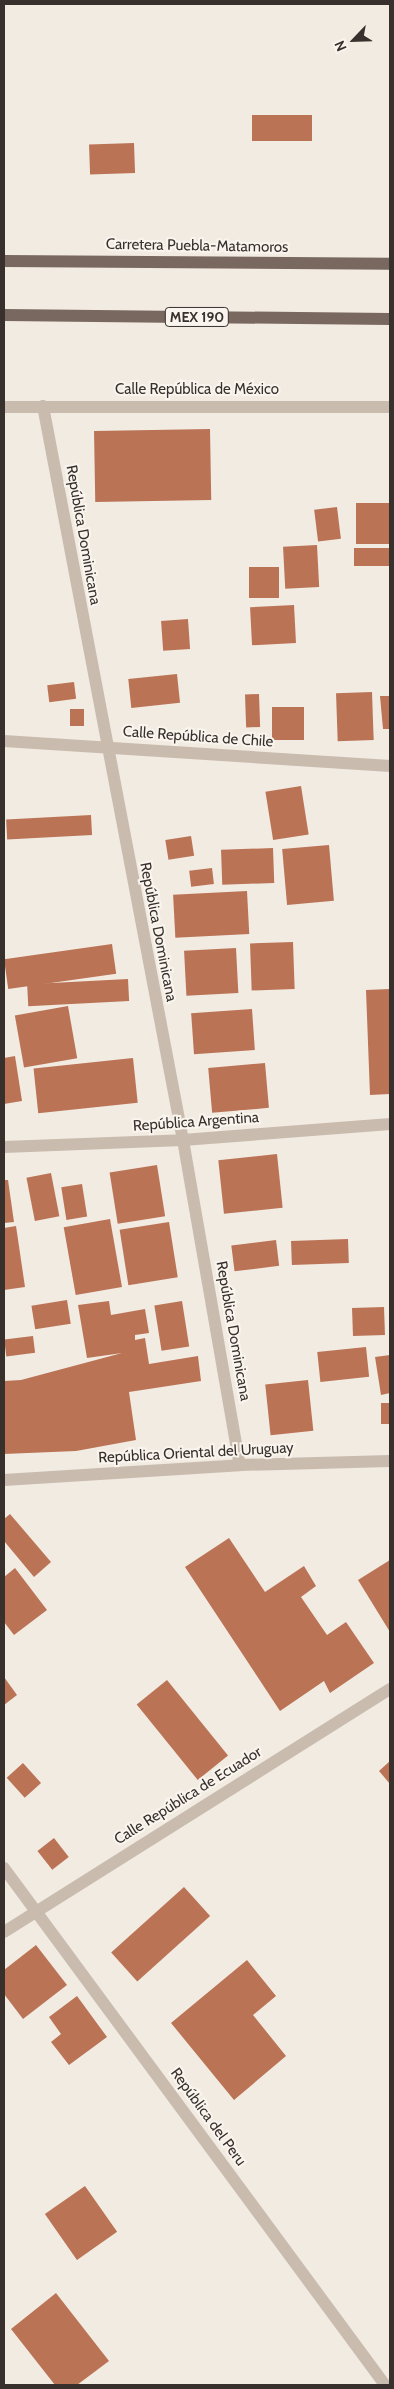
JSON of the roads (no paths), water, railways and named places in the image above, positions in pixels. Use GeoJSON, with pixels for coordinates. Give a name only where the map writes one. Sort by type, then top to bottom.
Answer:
{"type":"FeatureCollection","features":[{"type":"Feature","properties":{"kind":"main road","name":"Carretera Puebla-Matamoros"},"geometry":{"type":"LineString","coordinates":[[4,261],[390,264]]}},
{"type":"Feature","properties":{"kind":"main road","name":"MEX 190"},"geometry":{"type":"LineString","coordinates":[[4,315],[390,319]]}},
{"type":"Feature","properties":{"kind":"street","name":"República Dominicana"},"geometry":{"type":"LineString","coordinates":[[43,406],[106,748],[183,1140],[240,1465]]}},
{"type":"Feature","properties":{"kind":"street","name":"Calle República de México"},"geometry":{"type":"LineString","coordinates":[[4,407],[390,407]]}},
{"type":"Feature","properties":{"kind":"street","name":"Calle República de Chile"},"geometry":{"type":"LineString","coordinates":[[4,741],[390,766]]}},
{"type":"Feature","properties":{"kind":"street","name":"República Argentina"},"geometry":{"type":"LineString","coordinates":[[4,1147],[183,1140],[390,1124]]}},
{"type":"Feature","properties":{"kind":"street","name":"República Oriental del Uruguay"},"geometry":{"type":"LineString","coordinates":[[4,1480],[240,1465],[390,1461]]}},
{"type":"Feature","properties":{"kind":"street","name":"Calle República de Ecuador"},"geometry":{"type":"LineString","coordinates":[[4,1932],[35,1910],[390,1689]]}},
{"type":"Feature","properties":{"kind":"street","name":"República del Peru"},"geometry":{"type":"LineString","coordinates":[[4,1868],[385,2385]]}}]}
